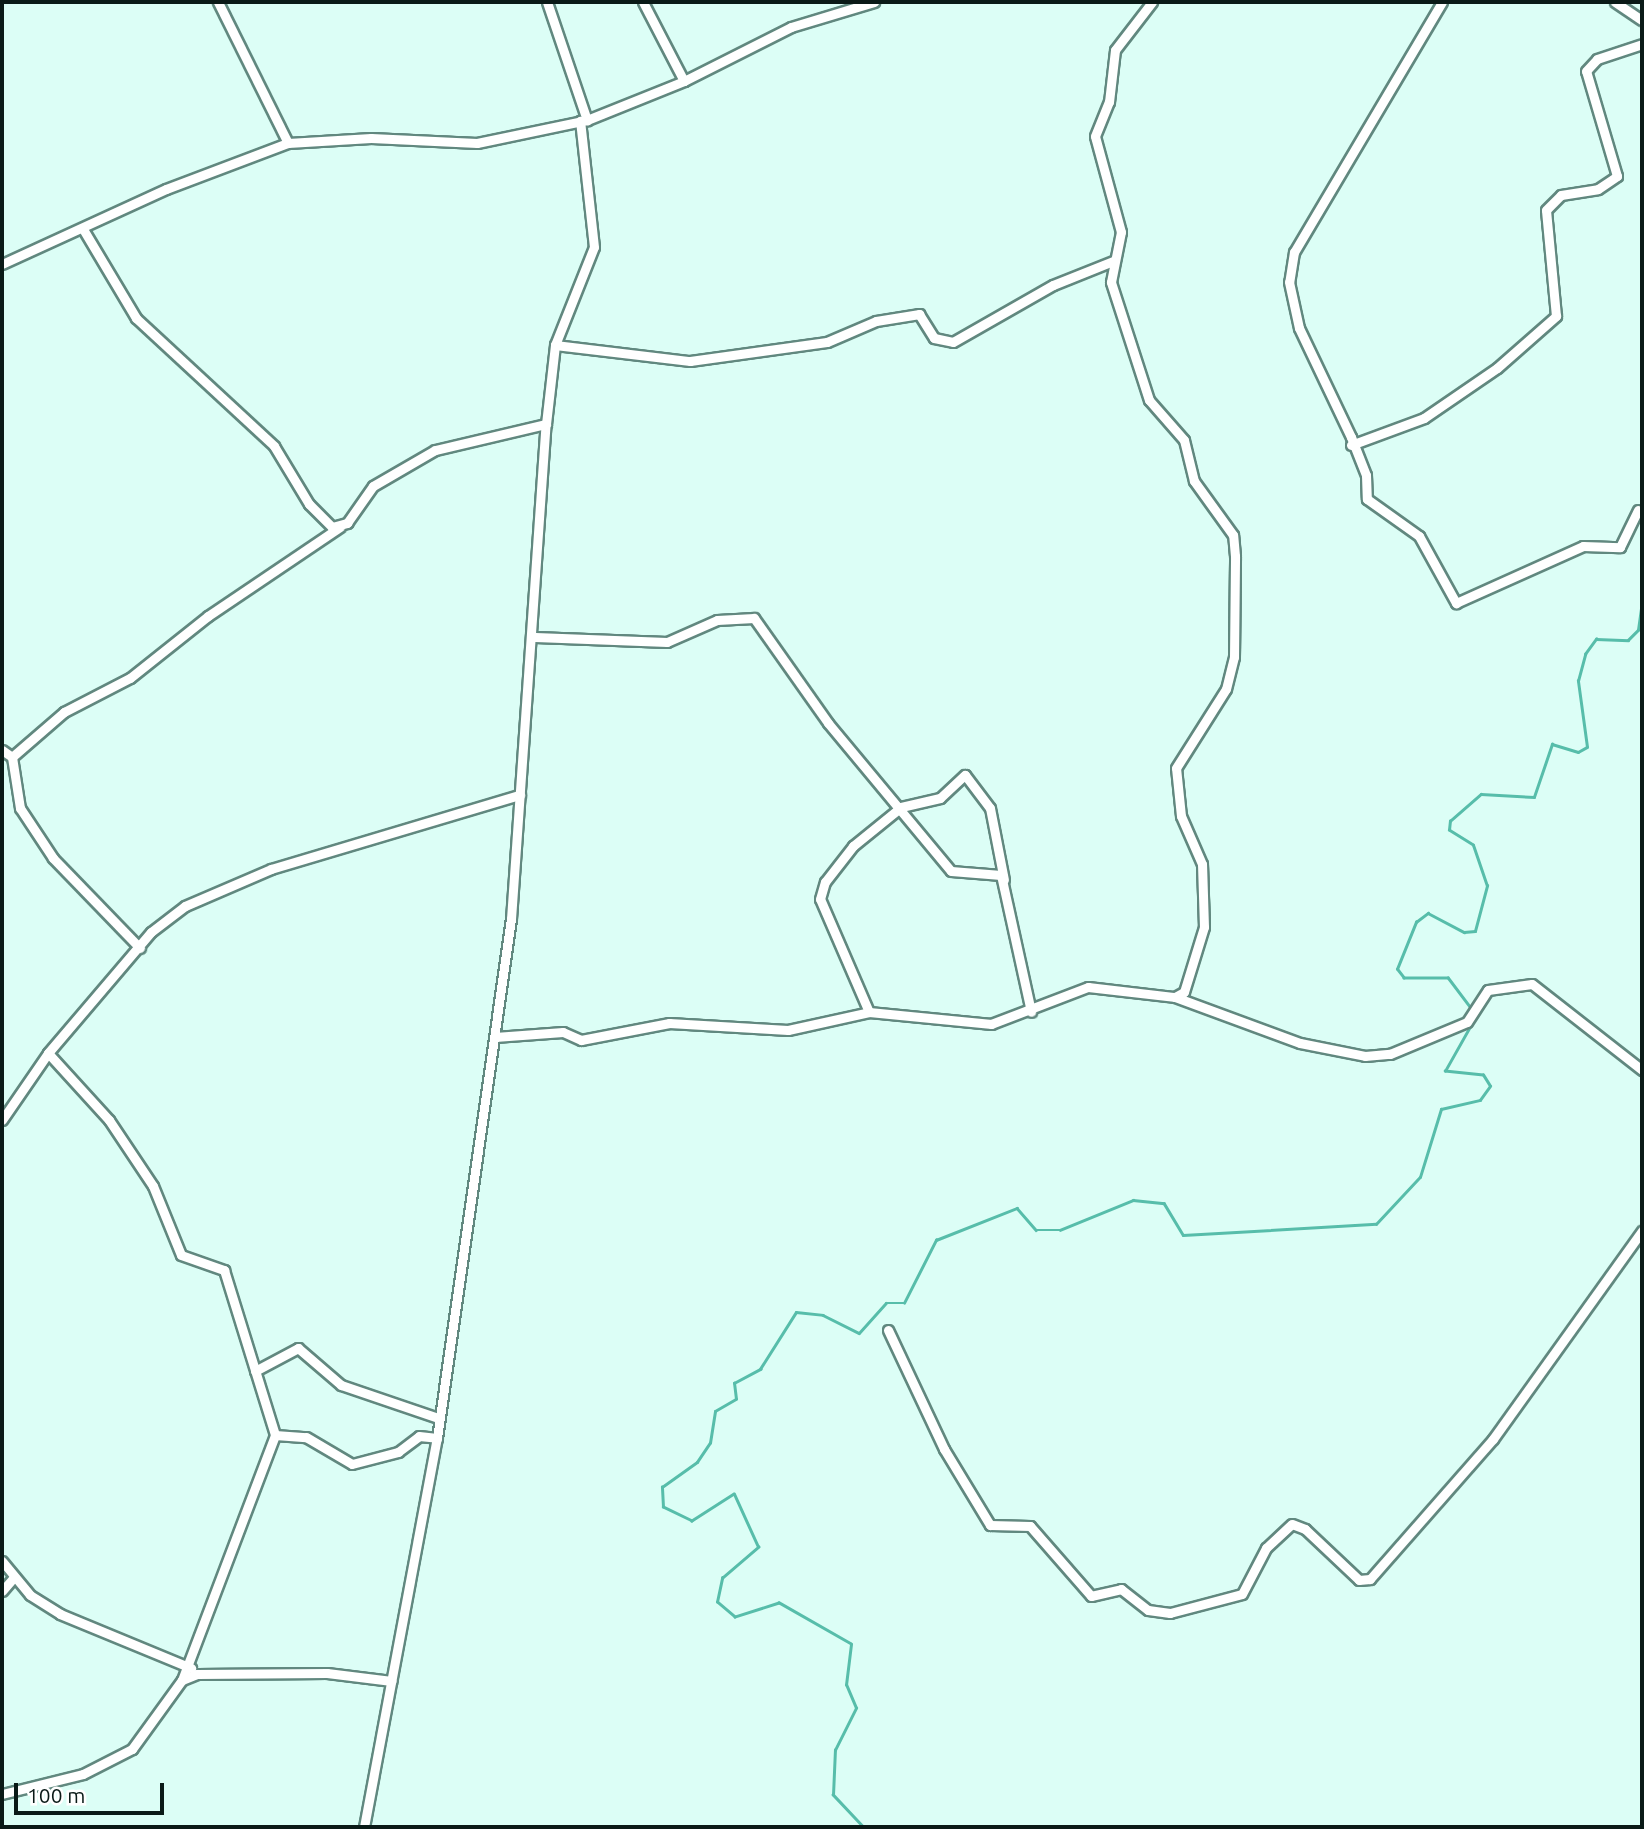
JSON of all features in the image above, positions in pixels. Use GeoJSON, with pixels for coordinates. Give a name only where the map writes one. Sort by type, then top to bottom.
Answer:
{"type":"FeatureCollection","features":[{"type":"Feature","properties":{"kind":"street"},"geometry":{"type":"LineString","coordinates":[[218,2],[288,143]]}},
{"type":"Feature","properties":{"kind":"street"},"geometry":{"type":"LineString","coordinates":[[364,1827],[437,1438],[495,1037],[535,637],[546,424],[555,345],[594,247],[584,120],[547,2]]}},
{"type":"Feature","properties":{"kind":"street"},"geometry":{"type":"LineString","coordinates":[[643,2],[684,82]]}},
{"type":"Feature","properties":{"kind":"street"},"geometry":{"type":"LineString","coordinates":[[2,264],[288,143],[371,138],[477,143],[584,120],[684,82],[791,27],[874,2]]}},
{"type":"Feature","properties":{"kind":"street"},"geometry":{"type":"LineString","coordinates":[[1152,2],[1115,50],[1109,102],[1095,136],[1121,232],[1111,282],[1149,400],[1184,440],[1194,481],[1233,535],[1235,556],[1234,657],[1226,689],[1176,768],[1181,816],[1202,864],[1203,927],[1188,986],[1175,997]]}},
{"type":"Feature","properties":{"kind":"street"},"geometry":{"type":"LineString","coordinates":[[1442,2],[1288,267],[1299,328],[1366,475],[1367,499],[1419,536],[1456,603],[1583,546],[1614,551],[1638,510]]}},
{"type":"Feature","properties":{"kind":"street"},"geometry":{"type":"LineString","coordinates":[[1615,2],[1642,20]]}},
{"type":"Feature","properties":{"kind":"street"},"geometry":{"type":"LineString","coordinates":[[1351,445],[1424,418],[1497,368],[1556,316],[1546,210],[1561,195],[1598,188],[1618,176],[1586,71],[1597,60],[1642,44]]}},
{"type":"Feature","properties":{"kind":"street"},"geometry":{"type":"LineString","coordinates":[[83,229],[136,318],[274,446],[309,504],[340,527]]}},
{"type":"Feature","properties":{"kind":"street"},"geometry":{"type":"LineString","coordinates":[[555,345],[690,361],[827,342],[876,321],[919,314],[934,338],[953,342],[1053,285],[1114,261]]}},
{"type":"Feature","properties":{"kind":"street"},"geometry":{"type":"LineString","coordinates":[[12,757],[55,719],[131,678],[208,616],[340,527],[373,486],[435,450],[546,424]]}},
{"type":"Feature","properties":{"kind":"street"},"geometry":{"type":"LineString","coordinates":[[535,637],[667,642],[717,620],[754,618],[828,723],[901,807],[951,871],[998,873],[1004,880]]}},
{"type":"Feature","properties":{"kind":"street"},"geometry":{"type":"LineString","coordinates":[[2,750],[12,757]]}},
{"type":"Feature","properties":{"kind":"street"},"geometry":{"type":"LineString","coordinates":[[12,757],[14,793],[29,823],[84,895],[140,948]]}},
{"type":"Feature","properties":{"kind":"street"},"geometry":{"type":"LineString","coordinates":[[869,1012],[821,890],[853,846],[901,807],[940,798],[965,775],[990,808],[1031,1012]]}},
{"type":"Feature","properties":{"kind":"street"},"geometry":{"type":"LineString","coordinates":[[2,1120],[48,1053],[140,948],[186,906],[271,869],[520,794]]}},
{"type":"Feature","properties":{"kind":"street"},"geometry":{"type":"LineString","coordinates":[[495,1037],[563,1032],[581,1040],[669,1023],[788,1031],[869,1012],[991,1024],[1031,1012],[1088,987],[1175,997],[1300,1043],[1365,1056],[1399,1051],[1467,1022],[1488,990],[1532,984],[1642,1070]]}},
{"type":"Feature","properties":{"kind":"street"},"geometry":{"type":"LineString","coordinates":[[2,1794],[83,1774],[132,1749],[182,1680],[275,1435],[224,1270],[181,1255],[161,1200],[140,1168],[109,1121],[48,1053]]}},
{"type":"Feature","properties":{"kind":"street"},"geometry":{"type":"LineString","coordinates":[[888,1330],[944,1449],[990,1525],[1030,1527],[1091,1596],[1121,1589],[1148,1609],[1170,1612],[1242,1594],[1266,1548],[1292,1524],[1305,1529],[1359,1580],[1370,1578],[1493,1439],[1642,1231]]}},
{"type":"Feature","properties":{"kind":"street"},"geometry":{"type":"LineString","coordinates":[[255,1371],[298,1348],[341,1385],[438,1418]]}},
{"type":"Feature","properties":{"kind":"street"},"geometry":{"type":"LineString","coordinates":[[275,1435],[306,1437],[352,1464],[398,1452],[419,1436],[437,1438]]}},
{"type":"Feature","properties":{"kind":"street"},"geometry":{"type":"LineString","coordinates":[[2,1561],[13,1577],[60,1614],[186,1665],[197,1674]]}},
{"type":"Feature","properties":{"kind":"street"},"geometry":{"type":"LineString","coordinates":[[2,1591],[13,1577]]}},
{"type":"Feature","properties":{"kind":"street"},"geometry":{"type":"LineString","coordinates":[[182,1680],[197,1674],[327,1673],[392,1681]]}},
{"type":"Feature","properties":{"kind":"waterway"},"geometry":{"type":"LineString","coordinates":[[1472,1010],[1448,978],[1404,978],[1397,969],[1416,922],[1428,913],[1464,932],[1475,931],[1487,886],[1473,845],[1449,830],[1450,821],[1481,794],[1534,797],[1552,744],[1578,752],[1587,747],[1578,681],[1585,654],[1596,639],[1628,640],[1638,630],[1642,602]]}},
{"type":"Feature","properties":{"kind":"waterway"},"geometry":{"type":"LineString","coordinates":[[863,1827],[833,1795],[835,1750],[856,1708],[846,1685],[851,1644],[779,1603],[735,1617],[717,1602],[722,1578],[758,1547],[734,1494],[692,1521],[663,1507],[662,1487],[697,1462],[710,1443],[715,1411],[736,1399],[734,1383],[760,1369],[796,1312],[823,1315],[859,1333],[886,1303],[904,1303],[936,1240],[1017,1208],[1036,1230],[1060,1230],[1133,1200],[1164,1203],[1183,1235],[1376,1224],[1420,1177],[1441,1109],[1480,1100],[1490,1086],[1483,1075],[1445,1071],[1476,1016]]}}]}
